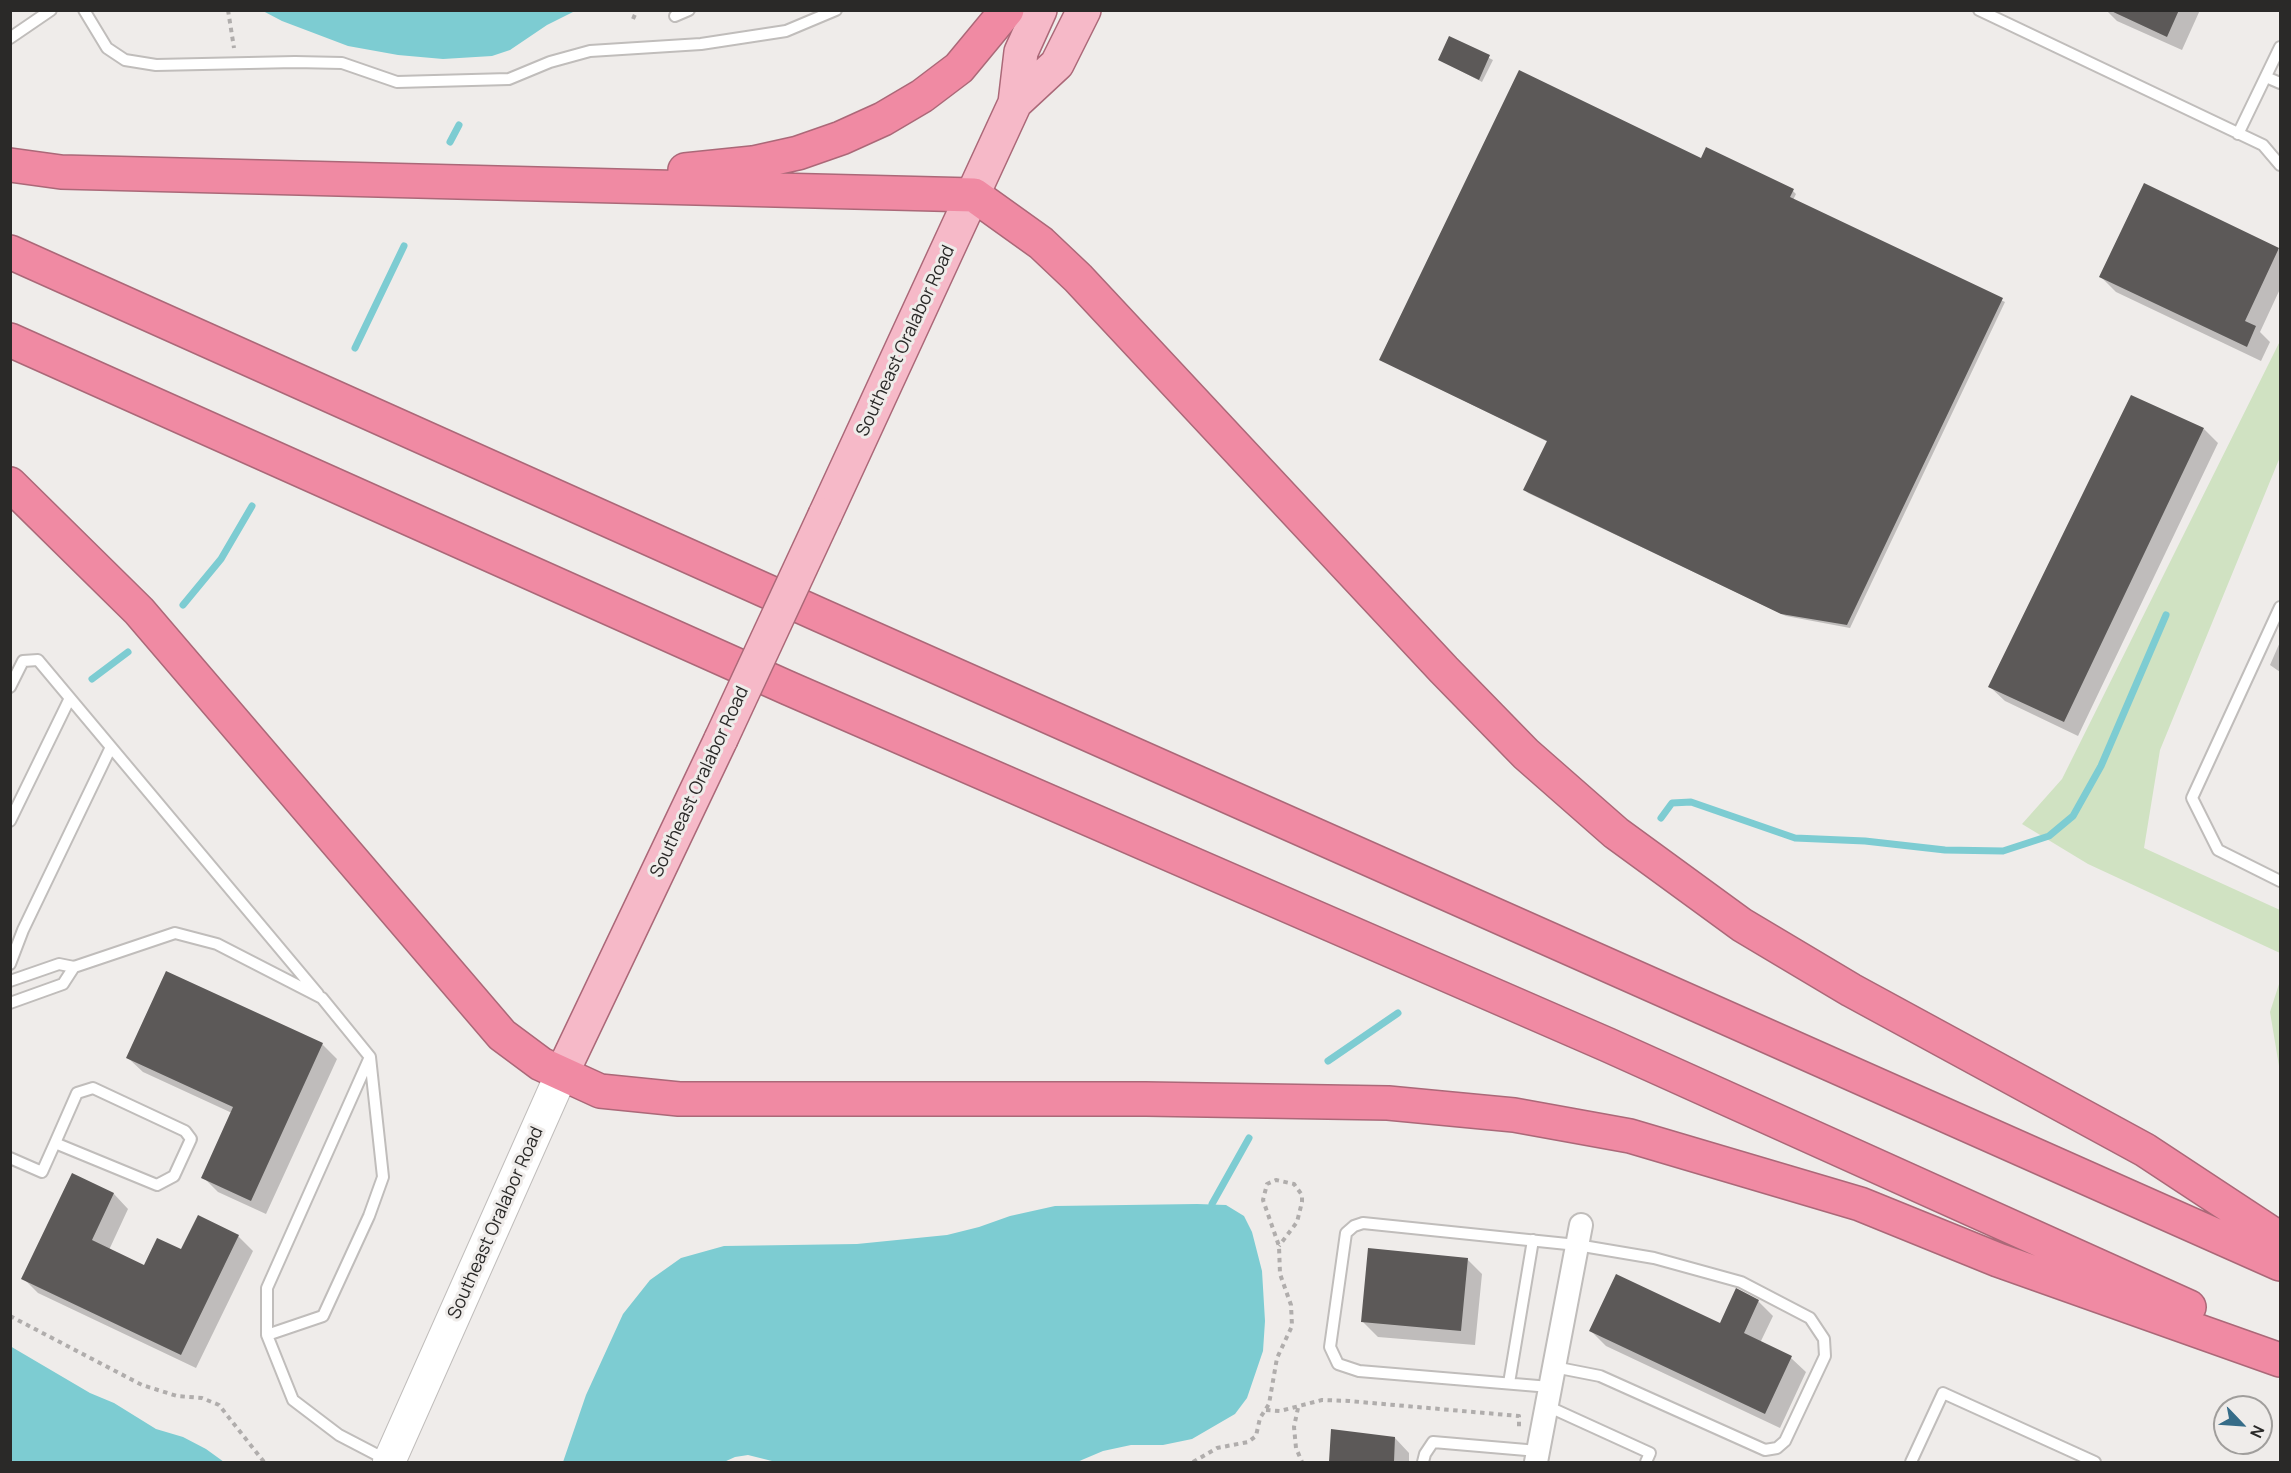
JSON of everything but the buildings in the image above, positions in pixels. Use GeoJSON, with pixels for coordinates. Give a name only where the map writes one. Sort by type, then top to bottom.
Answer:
{"type":"FeatureCollection","features":[{"type":"Feature","properties":{"kind":"highway"},"geometry":{"type":"LineString","coordinates":[[489,183],[698,169],[753,163],[798,153],[841,138],[883,119],[922,96],[959,68],[1007,10]]}},
{"type":"Feature","properties":{"kind":"highway"},"geometry":{"type":"LineString","coordinates":[[10,165],[61,172],[974,195],[1041,243],[1078,278],[1452,678],[1526,754],[1616,832],[1742,925],[1851,990],[2145,1150],[2280,1239]]}},
{"type":"Feature","properties":{"kind":"highway"},"geometry":{"type":"LineString","coordinates":[[10,252],[2280,1264]]}},
{"type":"Feature","properties":{"kind":"highway"},"geometry":{"type":"LineString","coordinates":[[10,340],[799,693],[1608,1045],[2280,1348]]}},
{"type":"Feature","properties":{"kind":"highway"},"geometry":{"type":"LineString","coordinates":[[10,484],[139,611],[502,1035],[541,1064],[600,1091],[679,1099],[1146,1099],[1388,1103],[1514,1115],[1630,1136],[1860,1204],[1998,1260],[2280,1359]]}},
{"type":"Feature","properties":{"kind":"main road","name":"Southeast Oralabor Road"},"geometry":{"type":"LineString","coordinates":[[389,1462],[562,1073],[721,739],[1016,103],[1021,52],[1040,10]]}},
{"type":"Feature","properties":{"kind":"main road","name":"Southeast Oralabor Road"},"geometry":{"type":"LineString","coordinates":[[1016,103],[1057,64],[1084,10]]}},
{"type":"Feature","properties":{"kind":"street"},"geometry":{"type":"LineString","coordinates":[[1531,1454],[1550,1386],[1579,1235]]}},
{"type":"Feature","properties":{"kind":"lane"},"geometry":{"type":"LineString","coordinates":[[10,38],[51,10]]}},
{"type":"Feature","properties":{"kind":"lane"},"geometry":{"type":"LineString","coordinates":[[84,10],[107,48],[124,60],[156,65],[342,63],[398,82],[509,79],[550,62],[590,51],[701,44],[786,31],[836,10]]}},
{"type":"Feature","properties":{"kind":"lane"},"geometry":{"type":"LineString","coordinates":[[675,16],[689,10]]}},
{"type":"Feature","properties":{"kind":"lane"},"geometry":{"type":"LineString","coordinates":[[1979,10],[2263,145],[2280,165]]}},
{"type":"Feature","properties":{"kind":"lane"},"geometry":{"type":"LineString","coordinates":[[2238,134],[2280,47]]}},
{"type":"Feature","properties":{"kind":"lane"},"geometry":{"type":"LineString","coordinates":[[2266,77],[2280,83]]}},
{"type":"Feature","properties":{"kind":"lane"},"geometry":{"type":"LineString","coordinates":[[2280,607],[2192,798],[2218,850],[2280,881]]}},
{"type":"Feature","properties":{"kind":"lane"},"geometry":{"type":"LineString","coordinates":[[10,687],[23,661],[38,660],[370,1057],[383,1177],[369,1216],[323,1316],[267,1335]]}},
{"type":"Feature","properties":{"kind":"lane"},"geometry":{"type":"LineString","coordinates":[[10,821],[70,698]]}},
{"type":"Feature","properties":{"kind":"lane"},"geometry":{"type":"LineString","coordinates":[[10,964],[23,930],[111,747]]}},
{"type":"Feature","properties":{"kind":"lane"},"geometry":{"type":"LineString","coordinates":[[10,981],[59,964],[74,967],[175,933],[218,944],[322,998]]}},
{"type":"Feature","properties":{"kind":"lane"},"geometry":{"type":"LineString","coordinates":[[10,1003],[63,984],[74,967]]}},
{"type":"Feature","properties":{"kind":"lane"},"geometry":{"type":"LineString","coordinates":[[370,1057],[267,1288],[267,1335],[293,1400],[339,1435],[389,1462]]}},
{"type":"Feature","properties":{"kind":"lane"},"geometry":{"type":"LineString","coordinates":[[10,1158],[42,1172],[77,1093],[93,1088],[185,1131],[191,1139],[174,1176],[157,1185],[55,1143]]}},
{"type":"Feature","properties":{"kind":"lane"},"geometry":{"type":"LineString","coordinates":[[1363,1223],[1533,1240],[1579,1235],[1742,1282],[1810,1318],[1824,1339],[1825,1356],[1785,1441],[1777,1448],[1765,1450],[1600,1376],[1550,1386],[1359,1371],[1338,1364],[1330,1347],[1346,1233],[1354,1226],[1363,1223]]}},
{"type":"Feature","properties":{"kind":"lane"},"geometry":{"type":"LineString","coordinates":[[1509,1383],[1533,1240]]}},
{"type":"Feature","properties":{"kind":"lane"},"geometry":{"type":"LineString","coordinates":[[1550,1386],[1650,1453],[1646,1462]]}},
{"type":"Feature","properties":{"kind":"lane"},"geometry":{"type":"LineString","coordinates":[[1911,1462],[1943,1393],[2095,1462]]}},
{"type":"Feature","properties":{"kind":"lane"},"geometry":{"type":"LineString","coordinates":[[1423,1462],[1433,1442],[1531,1454]]}},
{"type":"Feature","properties":{"kind":"path"},"geometry":{"type":"LineString","coordinates":[[228,10],[235,63]]}},
{"type":"Feature","properties":{"kind":"path"},"geometry":{"type":"LineString","coordinates":[[633,19],[637,10]]}},
{"type":"Feature","properties":{"kind":"path"},"geometry":{"type":"LineString","coordinates":[[1193,1462],[1217,1448],[1248,1442],[1256,1436],[1260,1418],[1266,1410],[1277,1358],[1292,1326],[1294,1317],[1280,1274],[1279,1246],[1263,1200],[1267,1184],[1276,1180],[1293,1184],[1302,1195],[1298,1222],[1279,1246]]}},
{"type":"Feature","properties":{"kind":"path"},"geometry":{"type":"LineString","coordinates":[[10,1316],[142,1385],[177,1396],[202,1398],[219,1405],[264,1462]]}},
{"type":"Feature","properties":{"kind":"path"},"geometry":{"type":"LineString","coordinates":[[1266,1410],[1280,1411],[1298,1408],[1322,1400],[1519,1416],[1531,1454]]}},
{"type":"Feature","properties":{"kind":"path"},"geometry":{"type":"LineString","coordinates":[[1298,1408],[1294,1427],[1296,1448],[1302,1462]]}},
{"type":"Feature","properties":{"kind":"green space"},"geometry":{"type":"Polygon","coordinates":[[[2280,341],[2280,457],[2160,750],[2144,848],[2280,910],[2280,953],[2088,864],[2022,824],[2062,779],[2280,341]]]}},
{"type":"Feature","properties":{"kind":"green space"},"geometry":{"type":"Polygon","coordinates":[[[2280,981],[2280,1072],[2270,1012],[2280,981]]]}},
{"type":"Feature","properties":{"kind":"water"},"geometry":{"type":"Polygon","coordinates":[[[263,11],[575,11],[547,25],[510,50],[492,56],[443,59],[398,55],[348,46],[282,21],[263,11]]]}},
{"type":"Feature","properties":{"kind":"water"},"geometry":{"type":"Polygon","coordinates":[[[1226,1205],[1244,1216],[1252,1232],[1262,1271],[1265,1321],[1263,1351],[1247,1398],[1235,1414],[1192,1439],[1163,1445],[1131,1445],[1103,1451],[1077,1462],[776,1462],[748,1455],[724,1462],[563,1462],[586,1395],[623,1314],[650,1280],[681,1258],[724,1246],[857,1244],[947,1235],[1010,1216],[1055,1206],[1226,1205]]]}},
{"type":"Feature","properties":{"kind":"water"},"geometry":{"type":"Polygon","coordinates":[[[10,1346],[90,1393],[114,1403],[156,1429],[183,1437],[224,1462],[11,1462],[10,1346]]]}},
{"type":"Feature","properties":{"kind":"waterway"},"geometry":{"type":"LineString","coordinates":[[450,142],[459,125]]}},
{"type":"Feature","properties":{"kind":"waterway"},"geometry":{"type":"LineString","coordinates":[[355,348],[404,246]]}},
{"type":"Feature","properties":{"kind":"waterway"},"geometry":{"type":"LineString","coordinates":[[183,605],[221,559],[252,506]]}},
{"type":"Feature","properties":{"kind":"waterway"},"geometry":{"type":"LineString","coordinates":[[1661,818],[1672,803],[1691,802],[1795,838],[1865,841],[1945,850],[2003,851],[2049,836],[2073,816],[2101,766],[2166,615]]}},
{"type":"Feature","properties":{"kind":"waterway"},"geometry":{"type":"LineString","coordinates":[[92,679],[128,652]]}},
{"type":"Feature","properties":{"kind":"waterway"},"geometry":{"type":"LineString","coordinates":[[1328,1061],[1398,1013]]}},
{"type":"Feature","properties":{"kind":"waterway"},"geometry":{"type":"LineString","coordinates":[[1212,1204],[1249,1138]]}}]}
